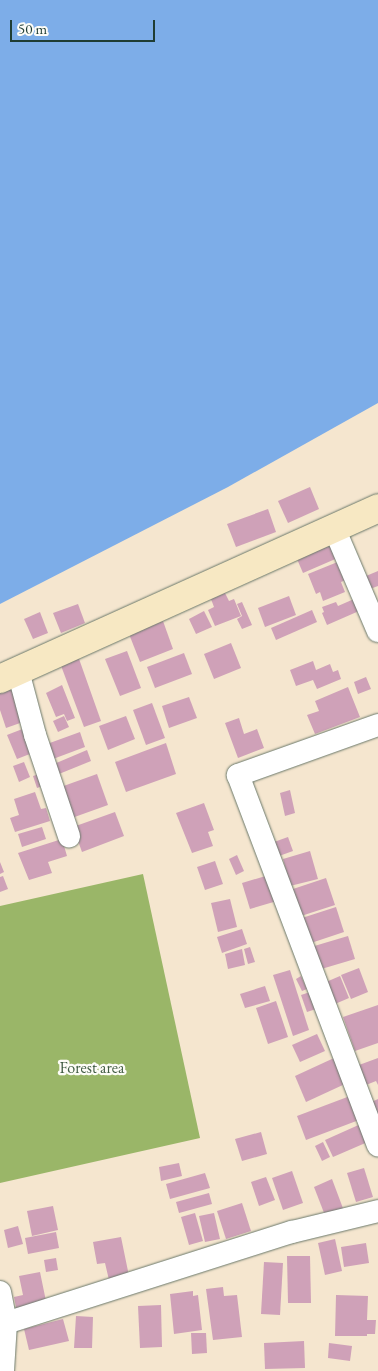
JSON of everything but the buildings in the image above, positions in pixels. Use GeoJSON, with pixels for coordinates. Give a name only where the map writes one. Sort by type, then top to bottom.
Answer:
{"type":"FeatureCollection","features":[{"type":"Feature","properties":{"kind":"street"},"geometry":{"type":"LineString","coordinates":[[69,836],[35,734],[9,675],[378,508]]}},
{"type":"Feature","properties":{"kind":"street"},"geometry":{"type":"LineString","coordinates":[[334,528],[378,632]]}},
{"type":"Feature","properties":{"kind":"street"},"geometry":{"type":"LineString","coordinates":[[378,725],[238,775],[378,1145]]}},
{"type":"Feature","properties":{"kind":"street"},"geometry":{"type":"LineString","coordinates":[[6,1323],[292,1232],[378,1211]]}},
{"type":"Feature","properties":{"kind":"street"},"geometry":{"type":"LineString","coordinates":[[0,1292],[6,1323],[4,1371]]}},
{"type":"Feature","properties":{"kind":"green space","name":"Forest area"},"geometry":{"type":"Polygon","coordinates":[[[143,874],[200,1138],[0,1183],[0,906],[143,874]]]}},
{"type":"Feature","properties":{"kind":"water"},"geometry":{"type":"Polygon","coordinates":[[[0,0],[378,0],[378,403],[228,487],[0,604],[0,0]]]}}]}
